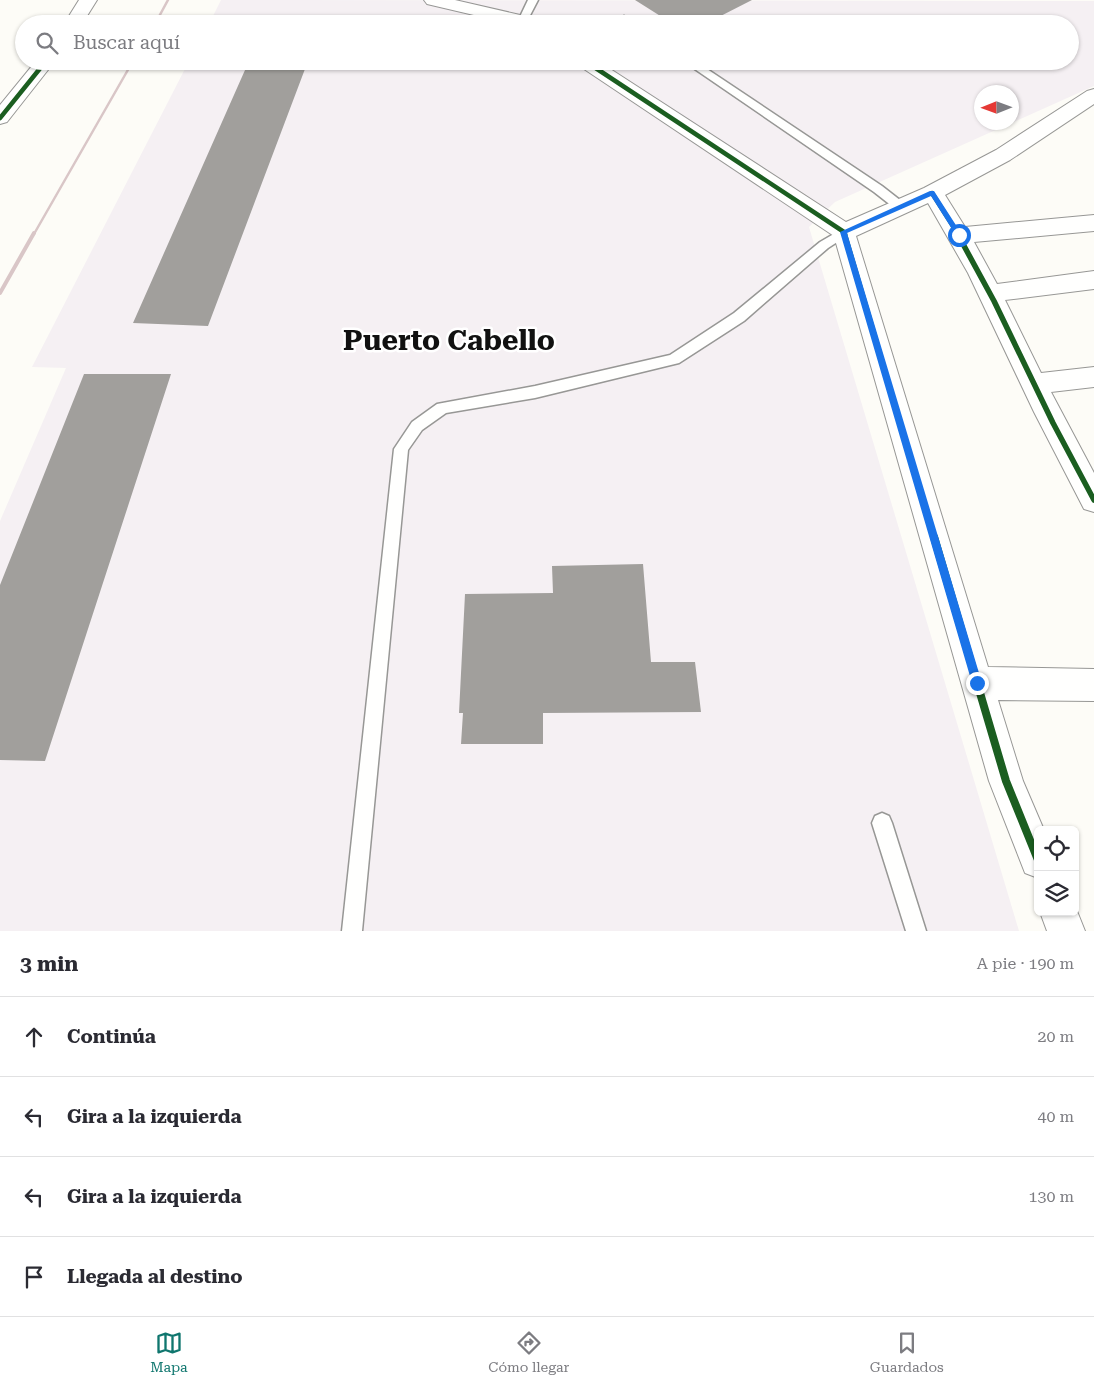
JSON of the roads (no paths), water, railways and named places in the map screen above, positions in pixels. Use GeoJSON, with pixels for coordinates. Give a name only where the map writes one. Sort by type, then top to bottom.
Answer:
{"type":"FeatureCollection","features":[{"type":"Feature","properties":{"kind":"street"},"geometry":{"type":"LineString","coordinates":[[79,15],[88,0]]}},
{"type":"Feature","properties":{"kind":"street"},"geometry":{"type":"LineString","coordinates":[[434,0],[497,15]]}},
{"type":"Feature","properties":{"kind":"street"},"geometry":{"type":"LineString","coordinates":[[0,118],[39,70]]}},
{"type":"Feature","properties":{"kind":"street"},"geometry":{"type":"LineString","coordinates":[[599,70],[844,232],[1006,781],[1034,850]]}},
{"type":"Feature","properties":{"kind":"street"},"geometry":{"type":"LineString","coordinates":[[844,232],[932,193],[1003,155],[1094,95]]}},
{"type":"Feature","properties":{"kind":"street"},"geometry":{"type":"LineString","coordinates":[[932,193],[959,235],[992,293],[1034,384],[1092,492]]}},
{"type":"Feature","properties":{"kind":"street"},"geometry":{"type":"LineString","coordinates":[[959,235],[1094,223]]}},
{"type":"Feature","properties":{"kind":"street"},"geometry":{"type":"LineString","coordinates":[[992,293],[1094,280]]}},
{"type":"Feature","properties":{"kind":"street"},"geometry":{"type":"LineString","coordinates":[[1034,384],[1094,377]]}},
{"type":"Feature","properties":{"kind":"street"},"geometry":{"type":"LineString","coordinates":[[977,683],[1094,685]]}},
{"type":"Feature","properties":{"kind":"street"},"geometry":{"type":"LineString","coordinates":[[1060,916],[1066,931]]}},
{"type":"Feature","properties":{"kind":"lane"},"geometry":{"type":"LineString","coordinates":[[528,15],[533,0]]}},
{"type":"Feature","properties":{"kind":"lane"},"geometry":{"type":"LineString","coordinates":[[701,70],[878,189],[901,207]]}},
{"type":"Feature","properties":{"kind":"lane"},"geometry":{"type":"LineString","coordinates":[[352,931],[401,449],[417,426],[442,408],[535,392],[674,359],[739,317],[824,245],[844,232]]}},
{"type":"Feature","properties":{"kind":"lane"},"geometry":{"type":"LineString","coordinates":[[882,823],[916,931]]}},
{"type":"Feature","properties":{"kind":"railway"},"geometry":{"type":"LineString","coordinates":[[160,15],[168,0]]}},
{"type":"Feature","properties":{"kind":"railway"},"geometry":{"type":"LineString","coordinates":[[34,234],[128,70]]}},
{"type":"Feature","properties":{"kind":"railway"},"geometry":{"type":"LineString","coordinates":[[0,293],[34,233]]}},
{"type":"Feature","properties":{"kind":"district","name":"Puerto Cabello"},"geometry":{"type":"Point","coordinates":[449,340]}}]}
